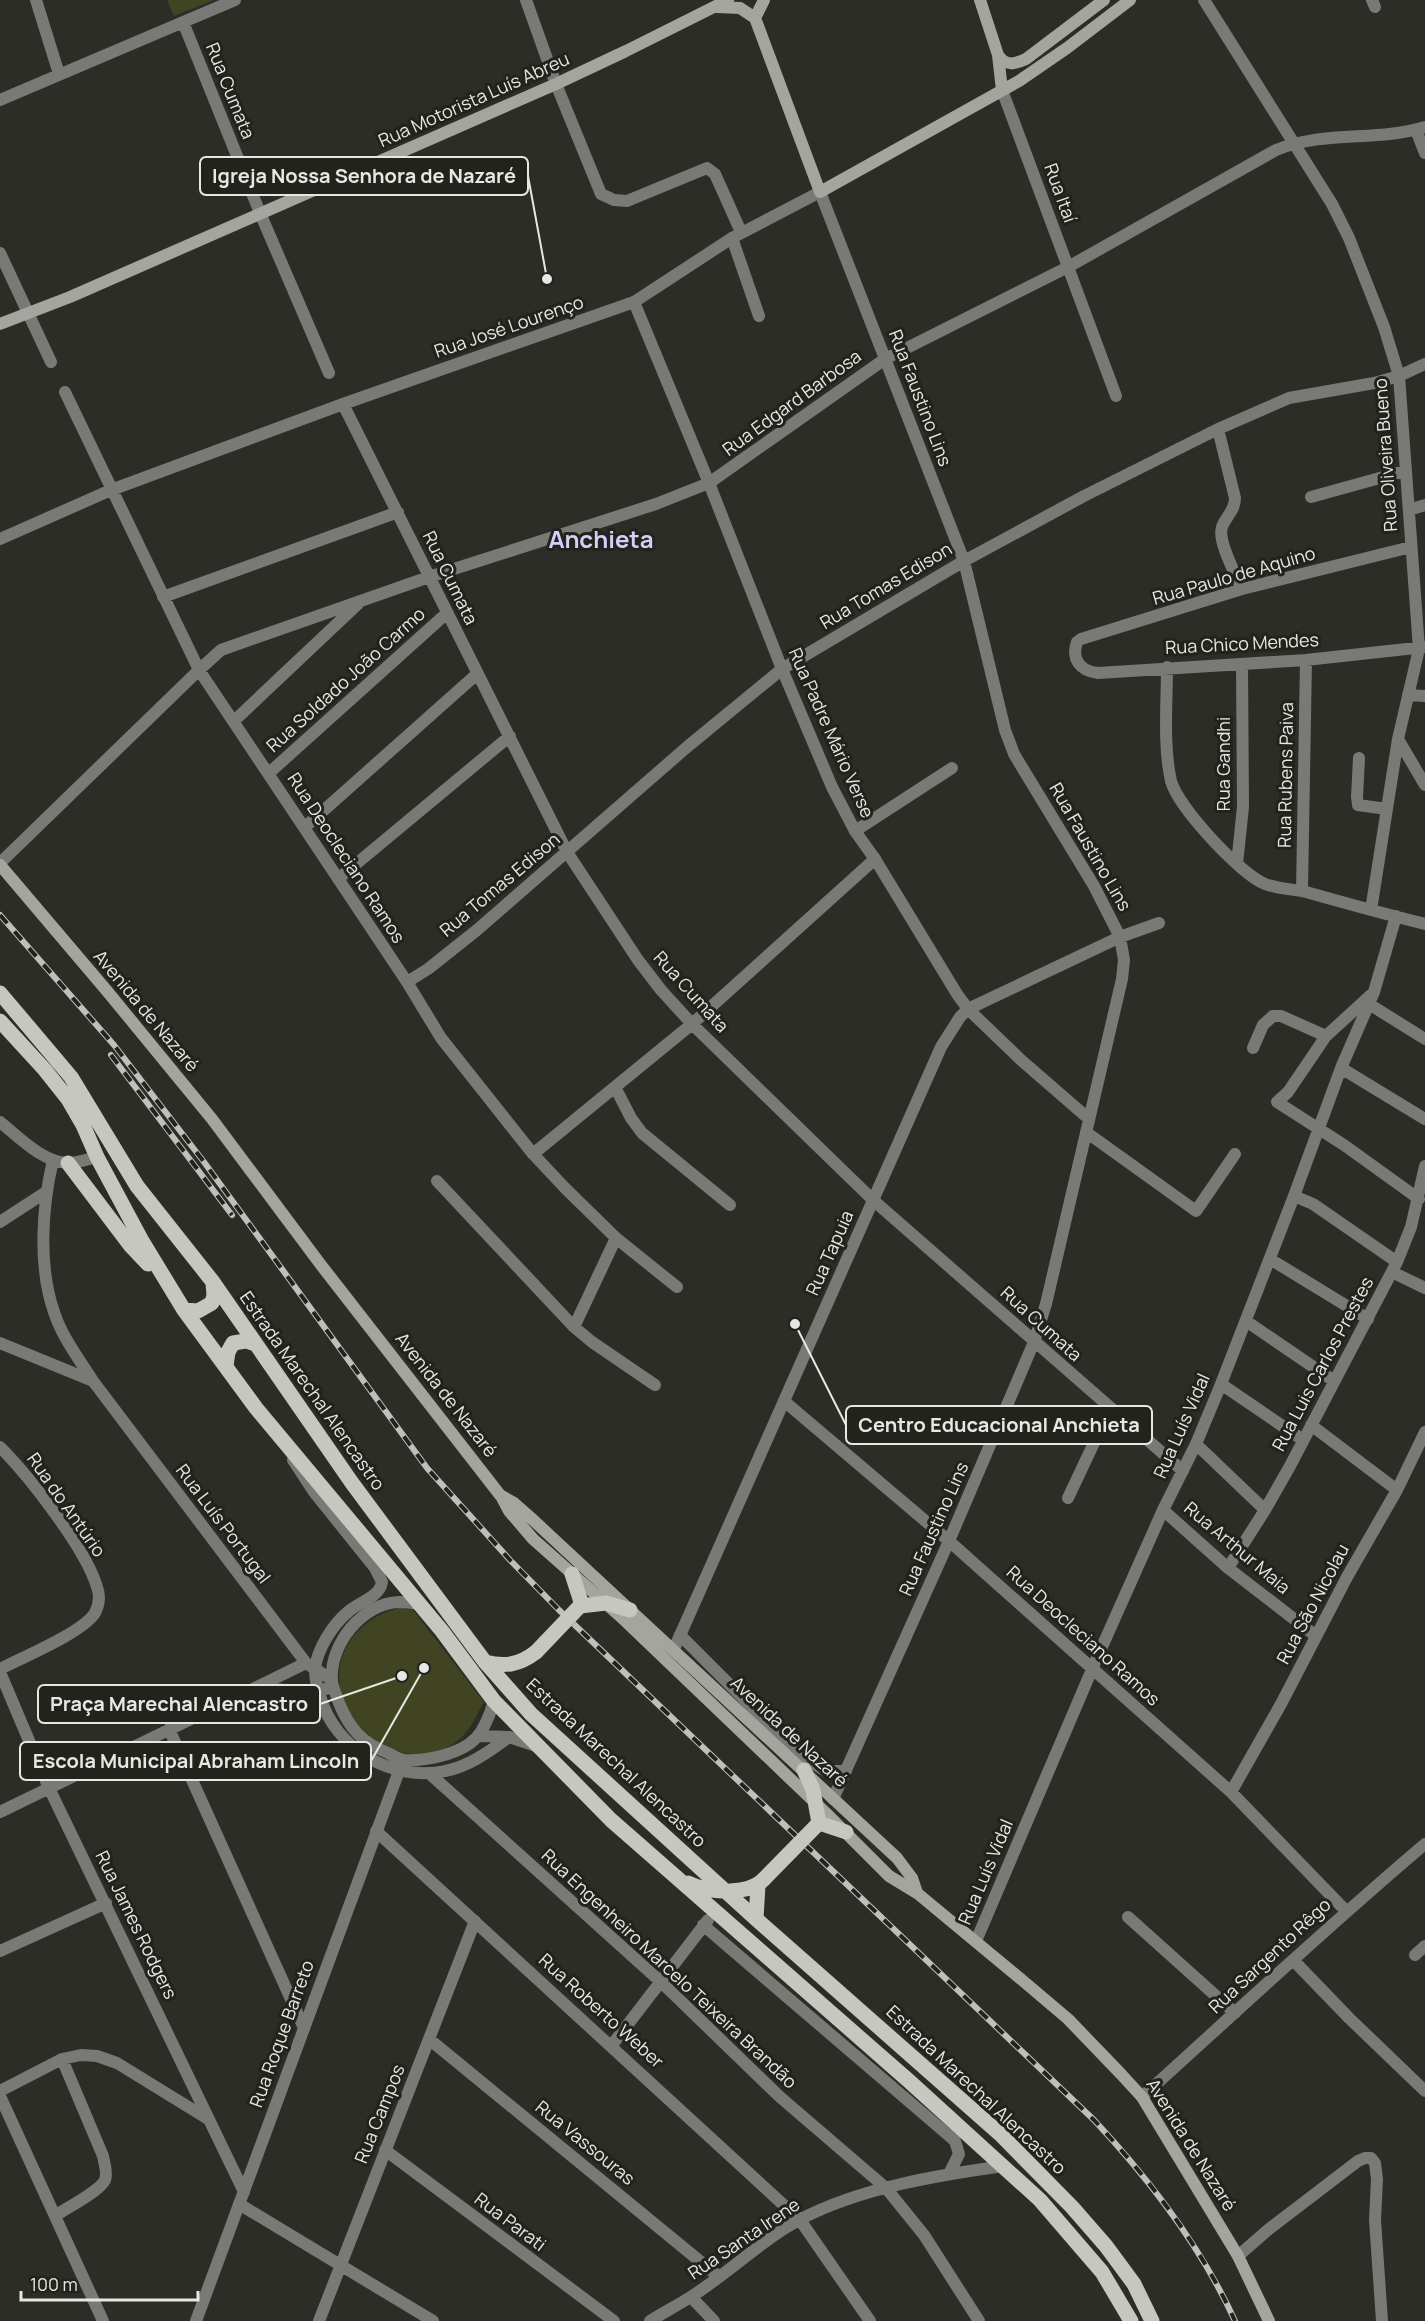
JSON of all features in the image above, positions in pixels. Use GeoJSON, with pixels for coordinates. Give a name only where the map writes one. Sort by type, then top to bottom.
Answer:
{"type":"FeatureCollection","features":[{"type":"Feature","properties":{"kind":"main road","name":"Rua Motorista Luís Abreu"},"geometry":{"type":"LineString","coordinates":[[0,324],[28,314],[556,84],[728,0]]}},
{"type":"Feature","properties":{"kind":"main road"},"geometry":{"type":"LineString","coordinates":[[716,7],[740,8],[755,18],[764,0]]}},
{"type":"Feature","properties":{"kind":"main road","name":"Rua Itaí"},"geometry":{"type":"LineString","coordinates":[[980,0],[998,55],[1002,90]]}},
{"type":"Feature","properties":{"kind":"main road"},"geometry":{"type":"LineString","coordinates":[[998,55],[1004,62],[1011,64],[1026,59],[1104,0]]}},
{"type":"Feature","properties":{"kind":"main road","name":"Rua José Lourenço"},"geometry":{"type":"LineString","coordinates":[[820,192],[1018,81],[1067,48],[1130,0]]}},
{"type":"Feature","properties":{"kind":"main road","name":"Rua Faustino Lins"},"geometry":{"type":"LineString","coordinates":[[755,18],[820,192]]}},
{"type":"Feature","properties":{"kind":"main road","name":"Avenida de Nazaré"},"geometry":{"type":"LineString","coordinates":[[0,864],[108,991],[212,1119],[321,1265],[500,1495],[509,1512],[533,1539],[606,1603],[817,1804],[889,1876],[917,1893],[1068,2019],[1142,2097],[1238,2256],[1269,2321]]}},
{"type":"Feature","properties":{"kind":"main road","name":"Estrada Marechal Alencastro"},"geometry":{"type":"LineString","coordinates":[[0,993],[71,1077],[136,1186],[213,1282],[352,1484],[484,1662],[531,1714],[728,1891],[756,1919],[1000,2134],[1064,2199],[1106,2246],[1134,2284],[1152,2321]]}},
{"type":"Feature","properties":{"kind":"main road","name":"Estrada Marechal Alencastro"},"geometry":{"type":"LineString","coordinates":[[0,1021],[62,1091],[83,1125],[97,1157],[165,1282],[184,1310],[283,1441],[442,1631],[494,1701],[611,1820],[1040,2200],[1102,2272],[1131,2321]]}},
{"type":"Feature","properties":{"kind":"main road"},"geometry":{"type":"LineString","coordinates":[[60,1162],[130,1245],[165,1282]]}},
{"type":"Feature","properties":{"kind":"main road"},"geometry":{"type":"LineString","coordinates":[[184,1310],[198,1311],[213,1303],[213,1282]]}},
{"type":"Feature","properties":{"kind":"main road"},"geometry":{"type":"LineString","coordinates":[[226,1366],[228,1352],[233,1343],[246,1341],[255,1344]]}},
{"type":"Feature","properties":{"kind":"main road","name":"Avenida de Nazaré"},"geometry":{"type":"LineString","coordinates":[[500,1495],[523,1511],[674,1649],[897,1858],[912,1878],[917,1893]]}},
{"type":"Feature","properties":{"kind":"main road"},"geometry":{"type":"LineString","coordinates":[[573,1574],[581,1605]]}},
{"type":"Feature","properties":{"kind":"main road"},"geometry":{"type":"LineString","coordinates":[[484,1662],[506,1665],[525,1661],[581,1605],[606,1603],[630,1610]]}},
{"type":"Feature","properties":{"kind":"main road"},"geometry":{"type":"LineString","coordinates":[[677,1878],[704,1890],[728,1891],[761,1882],[817,1824],[817,1804],[804,1770]]}},
{"type":"Feature","properties":{"kind":"main road"},"geometry":{"type":"LineString","coordinates":[[817,1824],[846,1832]]}},
{"type":"Feature","properties":{"kind":"main road"},"geometry":{"type":"LineString","coordinates":[[756,1919],[761,1882]]}},
{"type":"Feature","properties":{"kind":"street"},"geometry":{"type":"LineString","coordinates":[[36,0],[59,74]]}},
{"type":"Feature","properties":{"kind":"street"},"geometry":{"type":"LineString","coordinates":[[0,100],[235,0]]}},
{"type":"Feature","properties":{"kind":"street"},"geometry":{"type":"LineString","coordinates":[[526,0],[556,84],[599,191],[614,200],[627,201],[707,168],[715,174],[736,235],[759,316]]}},
{"type":"Feature","properties":{"kind":"street","name":"Rua Oliveira Bueno"},"geometry":{"type":"LineString","coordinates":[[1204,0],[1317,177],[1349,238],[1384,327],[1399,376],[1411,548],[1420,579],[1422,648],[1398,739],[1371,910]]}},
{"type":"Feature","properties":{"kind":"street","name":"Rua Cumata"},"geometry":{"type":"LineString","coordinates":[[183,22],[260,213],[329,373]]}},
{"type":"Feature","properties":{"kind":"street","name":"Rua Itaí"},"geometry":{"type":"LineString","coordinates":[[1002,90],[1116,396]]}},
{"type":"Feature","properties":{"kind":"street"},"geometry":{"type":"LineString","coordinates":[[1421,128],[1425,153]]}},
{"type":"Feature","properties":{"kind":"street","name":"Rua Edgard Barbosa"},"geometry":{"type":"LineString","coordinates":[[0,864],[199,669],[228,647],[429,577],[656,504],[710,483],[885,359],[1068,267],[1276,150],[1294,143],[1421,128]]}},
{"type":"Feature","properties":{"kind":"street","name":"Rua José Lourenço"},"geometry":{"type":"LineString","coordinates":[[0,539],[111,490],[343,404],[634,302],[736,235],[820,192]]}},
{"type":"Feature","properties":{"kind":"street","name":"Rua Faustino Lins"},"geometry":{"type":"LineString","coordinates":[[820,192],[964,561],[1005,730],[1014,754],[1095,886],[1120,937],[1124,960],[1122,980],[1046,1304],[1034,1342],[949,1541],[833,1799]]}},
{"type":"Feature","properties":{"kind":"street"},"geometry":{"type":"LineString","coordinates":[[0,253],[51,362]]}},
{"type":"Feature","properties":{"kind":"street","name":"Rua Padre Mário Verse"},"geometry":{"type":"LineString","coordinates":[[634,302],[710,483],[782,669],[832,787],[855,831],[875,859],[968,1009],[1021,1060],[1089,1119]]}},
{"type":"Feature","properties":{"kind":"street","name":"Rua Tomas Edison"},"geometry":{"type":"LineString","coordinates":[[407,982],[428,969],[477,930],[687,747],[782,669],[964,561],[1084,496],[1218,429],[1289,398],[1374,383],[1399,376],[1425,363]]}},
{"type":"Feature","properties":{"kind":"street","name":"Rua Deocleciano Ramos"},"geometry":{"type":"LineString","coordinates":[[65,392],[199,669],[407,982],[441,1038],[533,1154],[616,1238],[677,1287]]}},
{"type":"Feature","properties":{"kind":"street","name":"Rua Cumata"},"geometry":{"type":"LineString","coordinates":[[343,404],[567,852],[638,960],[661,990],[692,1024],[873,1200],[1183,1471]]}},
{"type":"Feature","properties":{"kind":"street"},"geometry":{"type":"LineString","coordinates":[[1218,429],[1235,498],[1235,504],[1223,524],[1221,536],[1242,589]]}},
{"type":"Feature","properties":{"kind":"street"},"geometry":{"type":"LineString","coordinates":[[1311,497],[1406,471]]}},
{"type":"Feature","properties":{"kind":"street"},"geometry":{"type":"LineString","coordinates":[[1409,510],[1425,505]]}},
{"type":"Feature","properties":{"kind":"street"},"geometry":{"type":"LineString","coordinates":[[163,597],[398,512]]}},
{"type":"Feature","properties":{"kind":"street","name":"Rua Paulo de Aquino"},"geometry":{"type":"LineString","coordinates":[[1075,650],[1077,642],[1081,639],[1242,589],[1411,548]]}},
{"type":"Feature","properties":{"kind":"street"},"geometry":{"type":"LineString","coordinates":[[234,721],[362,600]]}},
{"type":"Feature","properties":{"kind":"street","name":"Rua Soldado João Carmo"},"geometry":{"type":"LineString","coordinates":[[269,773],[447,613]]}},
{"type":"Feature","properties":{"kind":"street","name":"Rua Chico Mendes"},"geometry":{"type":"LineString","coordinates":[[1075,650],[1077,663],[1089,672],[1306,660],[1422,648]]}},
{"type":"Feature","properties":{"kind":"street","name":"Rua Rubens Paiva"},"geometry":{"type":"LineString","coordinates":[[1302,891],[1306,660]]}},
{"type":"Feature","properties":{"kind":"street","name":"Rua Gandhi"},"geometry":{"type":"LineString","coordinates":[[1237,864],[1243,807],[1242,664]]}},
{"type":"Feature","properties":{"kind":"street"},"geometry":{"type":"LineString","coordinates":[[1167,667],[1168,762],[1172,783],[1178,798],[1192,816],[1237,864],[1265,884],[1302,891],[1425,924]]}},
{"type":"Feature","properties":{"kind":"street"},"geometry":{"type":"LineString","coordinates":[[305,827],[477,674]]}},
{"type":"Feature","properties":{"kind":"street"},"geometry":{"type":"LineString","coordinates":[[1408,695],[1425,696]]}},
{"type":"Feature","properties":{"kind":"street"},"geometry":{"type":"LineString","coordinates":[[338,879],[510,736]]}},
{"type":"Feature","properties":{"kind":"street"},"geometry":{"type":"LineString","coordinates":[[1398,739],[1425,785]]}},
{"type":"Feature","properties":{"kind":"street"},"geometry":{"type":"LineString","coordinates":[[1359,758],[1358,805],[1387,809]]}},
{"type":"Feature","properties":{"kind":"street"},"geometry":{"type":"LineString","coordinates":[[855,831],[952,768]]}},
{"type":"Feature","properties":{"kind":"street"},"geometry":{"type":"LineString","coordinates":[[533,1154],[692,1024],[875,859]]}},
{"type":"Feature","properties":{"kind":"street","name":"Rua Luís Vidal"},"geometry":{"type":"LineString","coordinates":[[976,1941],[1093,1667],[1163,1510],[1196,1444],[1221,1384],[1341,1068],[1371,998],[1396,916]]}},
{"type":"Feature","properties":{"kind":"street"},"geometry":{"type":"LineString","coordinates":[[968,1009],[1120,937],[1159,923]]}},
{"type":"Feature","properties":{"kind":"street"},"geometry":{"type":"LineString","coordinates":[[1419,1199],[1357,1154],[1277,1102],[1288,1092],[1326,1036],[1371,998],[1425,1039]]}},
{"type":"Feature","properties":{"kind":"street","name":"Rua Tapuia"},"geometry":{"type":"LineString","coordinates":[[674,1649],[941,1047],[960,1017],[968,1009]]}},
{"type":"Feature","properties":{"kind":"street"},"geometry":{"type":"LineString","coordinates":[[1253,1048],[1263,1024],[1273,1016],[1281,1016],[1326,1036]]}},
{"type":"Feature","properties":{"kind":"street"},"geometry":{"type":"LineString","coordinates":[[1341,1068],[1425,1119]]}},
{"type":"Feature","properties":{"kind":"street"},"geometry":{"type":"LineString","coordinates":[[615,1087],[631,1118],[642,1133],[730,1205]]}},
{"type":"Feature","properties":{"kind":"street"},"geometry":{"type":"LineString","coordinates":[[0,1122],[29,1145],[60,1162],[97,1157]]}},
{"type":"Feature","properties":{"kind":"street"},"geometry":{"type":"LineString","coordinates":[[1086,1132],[1196,1211],[1235,1154]]}},
{"type":"Feature","properties":{"kind":"street","name":"Rua Luís Portugal"},"geometry":{"type":"LineString","coordinates":[[60,1162],[46,1192],[44,1228],[46,1284],[63,1334],[93,1381],[311,1666],[333,1684]]}},
{"type":"Feature","properties":{"kind":"street","name":"Rua Luis Carlos Prestes"},"geometry":{"type":"LineString","coordinates":[[1228,1568],[1265,1510],[1395,1267],[1411,1227],[1425,1166]]}},
{"type":"Feature","properties":{"kind":"street"},"geometry":{"type":"LineString","coordinates":[[437,1180],[574,1328],[655,1385]]}},
{"type":"Feature","properties":{"kind":"street"},"geometry":{"type":"LineString","coordinates":[[0,1222],[46,1192]]}},
{"type":"Feature","properties":{"kind":"street"},"geometry":{"type":"LineString","coordinates":[[1294,1196],[1313,1204],[1425,1288]]}},
{"type":"Feature","properties":{"kind":"street"},"geometry":{"type":"LineString","coordinates":[[574,1328],[616,1238]]}},
{"type":"Feature","properties":{"kind":"street"},"geometry":{"type":"LineString","coordinates":[[1270,1259],[1368,1319]]}},
{"type":"Feature","properties":{"kind":"street"},"geometry":{"type":"LineString","coordinates":[[1246,1321],[1334,1381]]}},
{"type":"Feature","properties":{"kind":"street"},"geometry":{"type":"LineString","coordinates":[[0,1343],[93,1381]]}},
{"type":"Feature","properties":{"kind":"street"},"geometry":{"type":"LineString","coordinates":[[1221,1384],[1303,1440]]}},
{"type":"Feature","properties":{"kind":"street","name":"Rua Deocleciano Ramos"},"geometry":{"type":"LineString","coordinates":[[784,1401],[949,1541],[1231,1792],[1346,1911]]}},
{"type":"Feature","properties":{"kind":"street"},"geometry":{"type":"LineString","coordinates":[[1068,1498],[1110,1409]]}},
{"type":"Feature","properties":{"kind":"street"},"geometry":{"type":"LineString","coordinates":[[1311,1425],[1397,1490]]}},
{"type":"Feature","properties":{"kind":"street","name":"Rua São Nicolau"},"geometry":{"type":"LineString","coordinates":[[1231,1792],[1397,1490],[1425,1432]]}},
{"type":"Feature","properties":{"kind":"street","name":"Estrada Marechal Alencastro"},"geometry":{"type":"LineString","coordinates":[[283,1441],[314,1492],[375,1568],[382,1582],[379,1591],[350,1610],[337,1622],[311,1666]]}},
{"type":"Feature","properties":{"kind":"street"},"geometry":{"type":"LineString","coordinates":[[1196,1444],[1265,1510]]}},
{"type":"Feature","properties":{"kind":"street","name":"Rua do Antúrio"},"geometry":{"type":"LineString","coordinates":[[0,1447],[29,1480],[69,1535],[86,1563],[97,1587],[99,1599],[96,1612],[84,1625],[0,1670]]}},
{"type":"Feature","properties":{"kind":"street","name":"Rua Arthur Maia"},"geometry":{"type":"LineString","coordinates":[[1163,1510],[1228,1568],[1316,1636]]}},
{"type":"Feature","properties":{"kind":"street"},"geometry":{"type":"LineString","coordinates":[[418,1604],[398,1602],[381,1606],[367,1613],[351,1627],[335,1656],[333,1684],[345,1719],[365,1742],[414,1774],[430,1774],[462,1766],[509,1737]]}},
{"type":"Feature","properties":{"kind":"street","name":"Avenida de Nazaré"},"geometry":{"type":"LineString","coordinates":[[680,1635],[802,1757],[826,1771],[846,1772]]}},
{"type":"Feature","properties":{"kind":"street"},"geometry":{"type":"LineString","coordinates":[[0,1812],[255,1686],[311,1666],[323,1709],[343,1738],[372,1760],[401,1766],[448,1754],[466,1746],[480,1736],[494,1701]]}},
{"type":"Feature","properties":{"kind":"street","name":"Rua James Rodgers"},"geometry":{"type":"LineString","coordinates":[[0,1670],[49,1788],[209,2120],[241,2198]]}},
{"type":"Feature","properties":{"kind":"street"},"geometry":{"type":"LineString","coordinates":[[255,1686],[281,1690],[318,1690],[333,1684]]}},
{"type":"Feature","properties":{"kind":"street"},"geometry":{"type":"LineString","coordinates":[[169,1729],[304,2028]]}},
{"type":"Feature","properties":{"kind":"street"},"geometry":{"type":"LineString","coordinates":[[480,1736],[509,1737],[538,1747]]}},
{"type":"Feature","properties":{"kind":"street","name":"Rua Roque Barreto"},"geometry":{"type":"LineString","coordinates":[[196,2321],[401,1766]]}},
{"type":"Feature","properties":{"kind":"street","name":"Rua Engenheiro Marcelo Teixeira Brandão"},"geometry":{"type":"LineString","coordinates":[[430,1774],[661,1982],[780,2097],[886,2188],[924,2235],[980,2321]]}},
{"type":"Feature","properties":{"kind":"street","name":"Rua Roberto Weber"},"geometry":{"type":"LineString","coordinates":[[376,1831],[612,2045],[800,2220],[870,2321]]}},
{"type":"Feature","properties":{"kind":"street","name":"Rua Sargento Rêgo"},"geometry":{"type":"LineString","coordinates":[[1142,2097],[1294,1961],[1346,1911],[1425,1844]]}},
{"type":"Feature","properties":{"kind":"street"},"geometry":{"type":"LineString","coordinates":[[0,1951],[106,1903]]}},
{"type":"Feature","properties":{"kind":"street"},"geometry":{"type":"LineString","coordinates":[[612,2045],[715,1911]]}},
{"type":"Feature","properties":{"kind":"street"},"geometry":{"type":"LineString","coordinates":[[1128,1917],[1235,2013]]}},
{"type":"Feature","properties":{"kind":"street","name":"Rua Campos"},"geometry":{"type":"LineString","coordinates":[[319,2321],[475,1921]]}},
{"type":"Feature","properties":{"kind":"street"},"geometry":{"type":"LineString","coordinates":[[703,1925],[955,2141],[959,2154],[949,2174]]}},
{"type":"Feature","properties":{"kind":"street"},"geometry":{"type":"LineString","coordinates":[[1415,1955],[1425,1946]]}},
{"type":"Feature","properties":{"kind":"street"},"geometry":{"type":"LineString","coordinates":[[1294,1961],[1425,2091]]}},
{"type":"Feature","properties":{"kind":"street","name":"Rua Vassouras"},"geometry":{"type":"LineString","coordinates":[[429,2038],[718,2276]]}},
{"type":"Feature","properties":{"kind":"street"},"geometry":{"type":"LineString","coordinates":[[0,2091],[62,2059],[81,2055],[97,2056],[117,2063],[209,2120]]}},
{"type":"Feature","properties":{"kind":"street"},"geometry":{"type":"LineString","coordinates":[[56,2215],[97,2188],[105,2180],[106,2169],[103,2156],[62,2059]]}},
{"type":"Feature","properties":{"kind":"street"},"geometry":{"type":"LineString","coordinates":[[0,2096],[103,2321]]}},
{"type":"Feature","properties":{"kind":"street","name":"Rua Parati"},"geometry":{"type":"LineString","coordinates":[[385,2150],[614,2321]]}},
{"type":"Feature","properties":{"kind":"street"},"geometry":{"type":"LineString","coordinates":[[1238,2256],[1269,2229],[1358,2162],[1371,2158],[1377,2171],[1376,2258],[1382,2321]]}},
{"type":"Feature","properties":{"kind":"street","name":"Rua Santa Irene"},"geometry":{"type":"LineString","coordinates":[[650,2321],[691,2297],[800,2220],[823,2208],[886,2188],[949,2174],[1004,2166]]}},
{"type":"Feature","properties":{"kind":"street"},"geometry":{"type":"LineString","coordinates":[[241,2198],[339,2266],[433,2321]]}},
{"type":"Feature","properties":{"kind":"street"},"geometry":{"type":"LineString","coordinates":[[691,2297],[714,2321]]}},
{"type":"Feature","properties":{"kind":"green space"},"geometry":{"type":"Polygon","coordinates":[[[167,0],[214,0],[174,16],[167,0]]]}},
{"type":"Feature","properties":{"kind":"green space"},"geometry":{"type":"Polygon","coordinates":[[[400,1608],[413,1610],[484,1702],[472,1725],[462,1737],[434,1753],[403,1752],[374,1740],[352,1717],[343,1700],[339,1683],[340,1666],[345,1650],[354,1635],[367,1623],[382,1614],[400,1608]]]}},
{"type":"Feature","properties":{"kind":"railway"},"geometry":{"type":"LineString","coordinates":[[0,915],[114,1045],[204,1162],[427,1468],[510,1560],[559,1610],[1094,2120],[1135,2166],[1173,2215],[1206,2266],[1235,2321]]}},
{"type":"Feature","properties":{"kind":"railway"},"geometry":{"type":"LineString","coordinates":[[111,1055],[232,1215]]}},
{"type":"Feature","properties":{"kind":"place","name":"Igreja Nossa Senhora de Nazaré"},"geometry":{"type":"Point","coordinates":[547,279]}},
{"type":"Feature","properties":{"kind":"place","name":"Centro Educacional Anchieta"},"geometry":{"type":"Point","coordinates":[795,1324]}},
{"type":"Feature","properties":{"kind":"place","name":"Escola Municipal Abraham Lincoln"},"geometry":{"type":"Point","coordinates":[424,1668]}},
{"type":"Feature","properties":{"kind":"place","name":"Praça Marechal Alencastro"},"geometry":{"type":"Point","coordinates":[402,1676]}},
{"type":"Feature","properties":{"kind":"district","name":"Anchieta"},"geometry":{"type":"Point","coordinates":[601,540]}}]}
